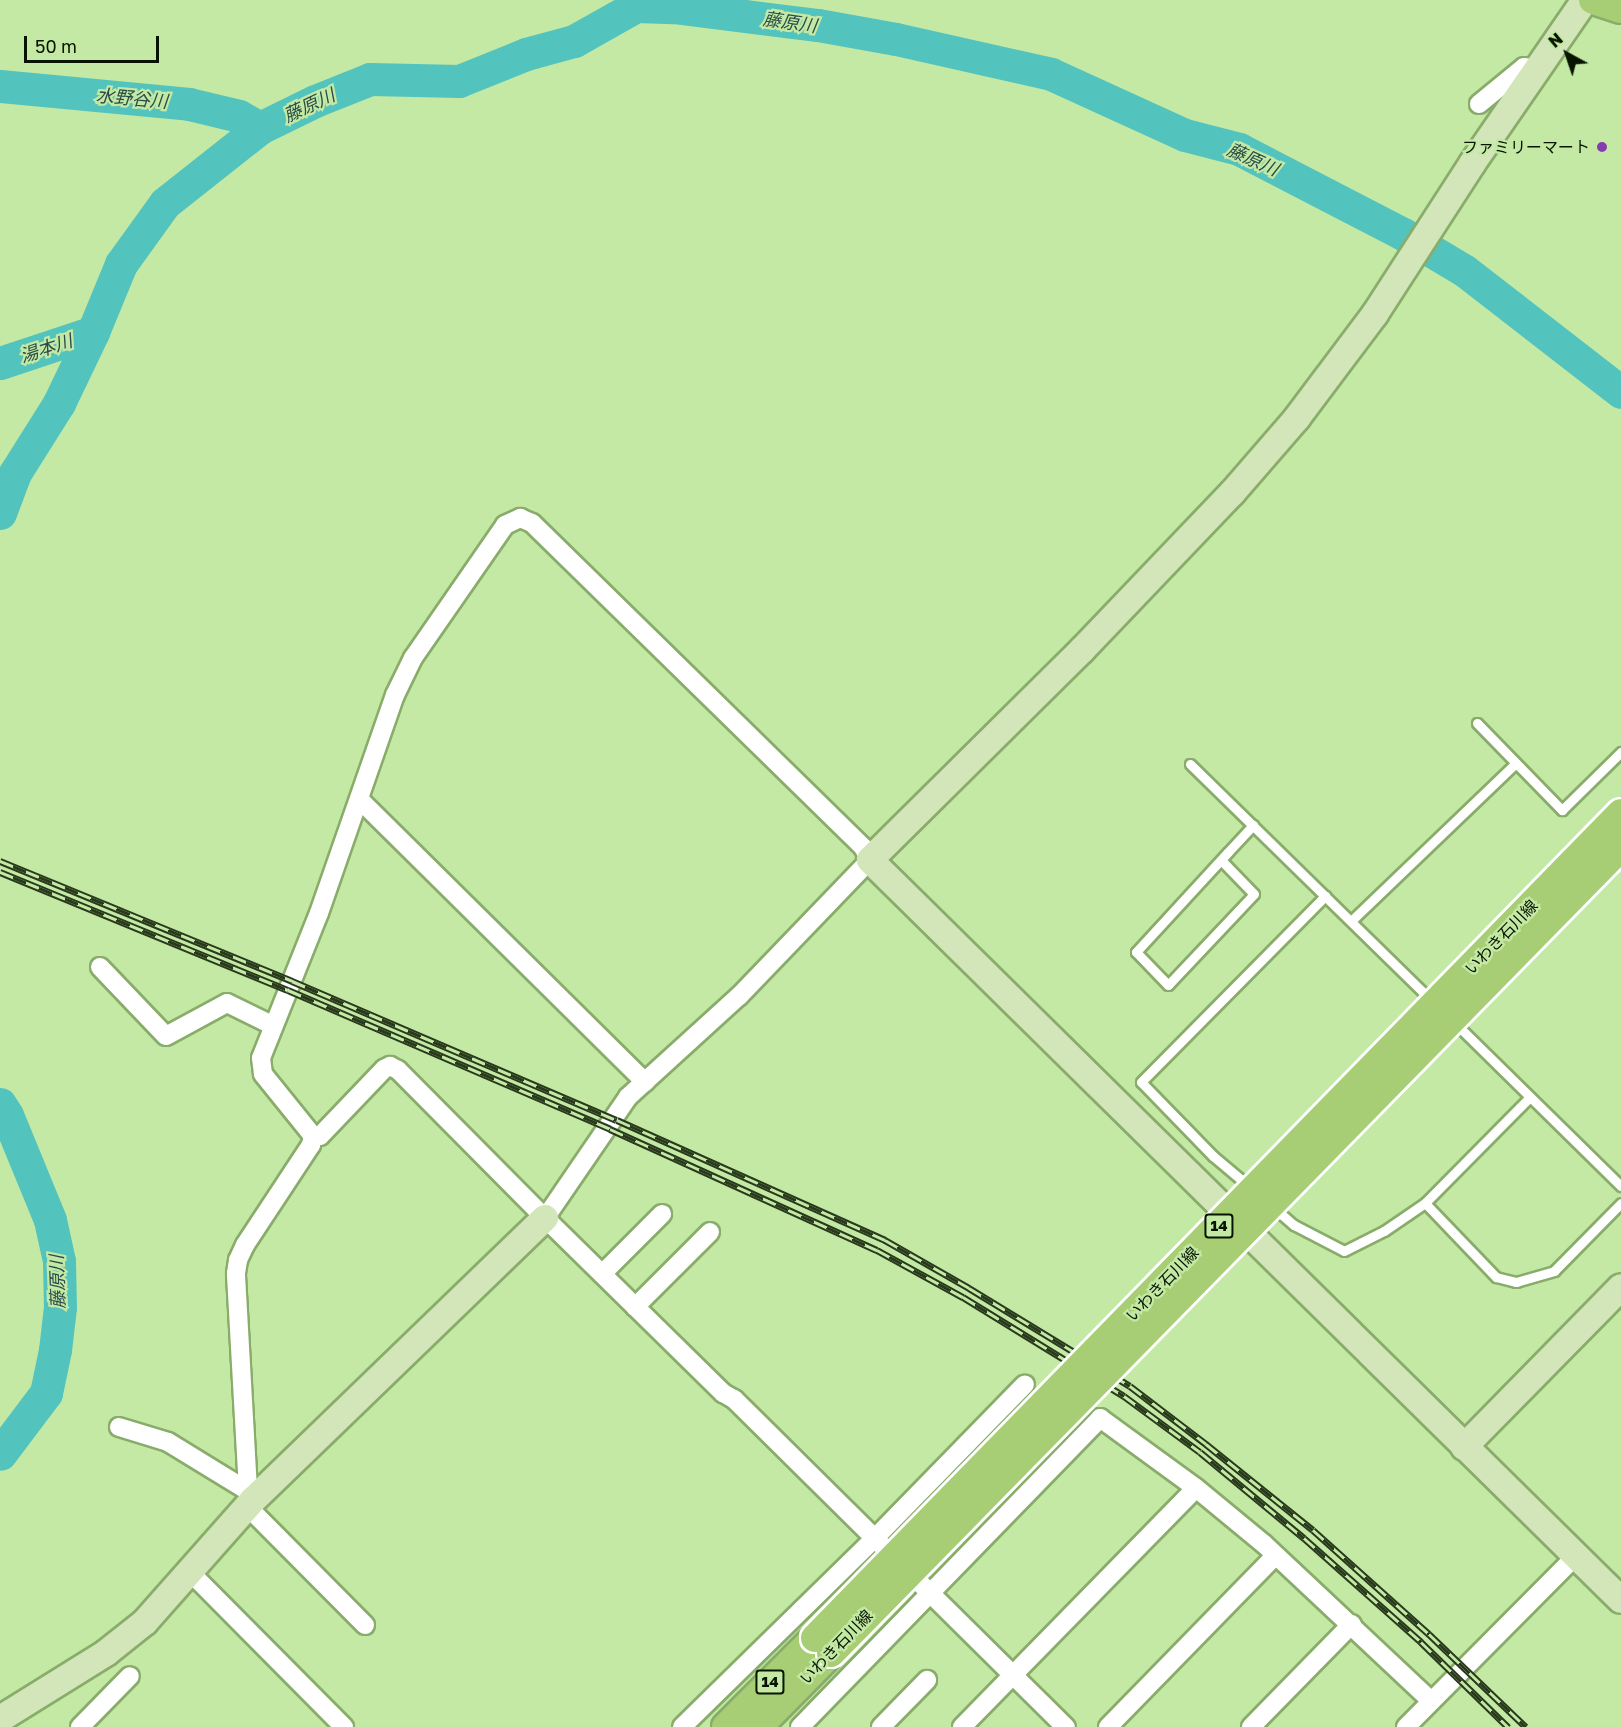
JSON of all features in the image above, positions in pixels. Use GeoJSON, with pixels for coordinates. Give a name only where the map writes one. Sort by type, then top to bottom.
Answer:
{"type":"FeatureCollection","features":[{"type":"Feature","properties":{"kind":"main road"},"geometry":{"type":"LineString","coordinates":[[1593,0],[1621,9]]}},
{"type":"Feature","properties":{"kind":"main road","name":"いわき石川線"},"geometry":{"type":"LineString","coordinates":[[758,1727],[823,1645],[1621,813]]}},
{"type":"Feature","properties":{"kind":"main road","name":"いわき石川線"},"geometry":{"type":"LineString","coordinates":[[726,1727],[823,1645],[1621,847]]}},
{"type":"Feature","properties":{"kind":"street"},"geometry":{"type":"LineString","coordinates":[[248,1499],[253,1500],[545,1218],[628,1097],[739,996],[870,860],[1082,650],[1232,493],[1297,418],[1374,314],[1585,0]]}},
{"type":"Feature","properties":{"kind":"street"},"geometry":{"type":"LineString","coordinates":[[1479,104],[1524,67],[1539,69]]}},
{"type":"Feature","properties":{"kind":"street"},"geometry":{"type":"LineString","coordinates":[[313,1137],[263,1074],[261,1059],[319,913],[395,695],[413,658],[505,525],[519,518],[532,523],[863,847],[870,860],[1621,1600]]}},
{"type":"Feature","properties":{"kind":"street"},"geometry":{"type":"LineString","coordinates":[[360,800],[645,1082]]}},
{"type":"Feature","properties":{"kind":"street"},"geometry":{"type":"LineString","coordinates":[[100,967],[166,1036],[227,1003],[274,1026]]}},
{"type":"Feature","properties":{"kind":"street"},"geometry":{"type":"LineString","coordinates":[[313,1137],[320,1136],[384,1069],[390,1066],[398,1070],[635,1307],[723,1393],[734,1399],[1066,1727]]}},
{"type":"Feature","properties":{"kind":"street"},"geometry":{"type":"LineString","coordinates":[[0,1719],[106,1653],[145,1622],[248,1499],[236,1273],[238,1260],[245,1245],[311,1145],[313,1137]]}},
{"type":"Feature","properties":{"kind":"street"},"geometry":{"type":"LineString","coordinates":[[602,1274],[662,1214]]}},
{"type":"Feature","properties":{"kind":"street"},"geometry":{"type":"LineString","coordinates":[[635,1307],[710,1232]]}},
{"type":"Feature","properties":{"kind":"street"},"geometry":{"type":"LineString","coordinates":[[1464,1447],[1621,1287]]}},
{"type":"Feature","properties":{"kind":"street"},"geometry":{"type":"LineString","coordinates":[[682,1727],[874,1539],[1025,1384]]}},
{"type":"Feature","properties":{"kind":"street"},"geometry":{"type":"LineString","coordinates":[[800,1727],[1100,1418],[1196,1488],[1352,1624],[1431,1701]]}},
{"type":"Feature","properties":{"kind":"street"},"geometry":{"type":"LineString","coordinates":[[119,1427],[168,1442],[248,1499],[365,1625]]}},
{"type":"Feature","properties":{"kind":"street"},"geometry":{"type":"LineString","coordinates":[[962,1727],[1196,1488]]}},
{"type":"Feature","properties":{"kind":"street"},"geometry":{"type":"LineString","coordinates":[[1108,1727],[1275,1556]]}},
{"type":"Feature","properties":{"kind":"street"},"geometry":{"type":"LineString","coordinates":[[1406,1727],[1576,1556]]}},
{"type":"Feature","properties":{"kind":"street"},"geometry":{"type":"LineString","coordinates":[[189,1571],[344,1727]]}},
{"type":"Feature","properties":{"kind":"street"},"geometry":{"type":"LineString","coordinates":[[1251,1727],[1352,1624]]}},
{"type":"Feature","properties":{"kind":"street"},"geometry":{"type":"LineString","coordinates":[[80,1727],[130,1676]]}},
{"type":"Feature","properties":{"kind":"street"},"geometry":{"type":"LineString","coordinates":[[882,1727],[927,1680]]}},
{"type":"Feature","properties":{"kind":"lane"},"geometry":{"type":"LineString","coordinates":[[1477,723],[1562,810],[1621,752]]}},
{"type":"Feature","properties":{"kind":"lane"},"geometry":{"type":"LineString","coordinates":[[1351,921],[1516,763]]}},
{"type":"Feature","properties":{"kind":"lane"},"geometry":{"type":"LineString","coordinates":[[1190,764],[1621,1186]]}},
{"type":"Feature","properties":{"kind":"lane"},"geometry":{"type":"LineString","coordinates":[[1221,860],[1254,894],[1168,985],[1136,952],[1253,825]]}},
{"type":"Feature","properties":{"kind":"lane"},"geometry":{"type":"LineString","coordinates":[[1325,896],[1141,1082],[1213,1156],[1294,1225],[1344,1251],[1384,1232],[1425,1203],[1530,1097]]}},
{"type":"Feature","properties":{"kind":"lane"},"geometry":{"type":"LineString","coordinates":[[1425,1203],[1496,1276],[1516,1282],[1554,1271],[1621,1203]]}},
{"type":"Feature","properties":{"kind":"waterway","name":"藤原川"},"geometry":{"type":"LineString","coordinates":[[0,513],[15,473],[59,403],[93,332],[121,264],[165,203],[260,128],[315,101],[370,79],[459,81],[526,54],[574,41],[636,6],[673,7],[818,25],[896,39],[1051,74],[1185,135],[1239,149],[1403,234],[1465,271],[1621,392]]}},
{"type":"Feature","properties":{"kind":"waterway","name":"水野谷川"},"geometry":{"type":"LineString","coordinates":[[0,86],[189,104],[239,116],[260,128]]}},
{"type":"Feature","properties":{"kind":"waterway","name":"湯本川"},"geometry":{"type":"LineString","coordinates":[[0,363],[93,332]]}},
{"type":"Feature","properties":{"kind":"waterway","name":"藤原川"},"geometry":{"type":"LineString","coordinates":[[0,1104],[7,1115],[50,1220],[59,1261],[60,1307],[55,1350],[46,1393],[0,1454]]}},
{"type":"Feature","properties":{"kind":"railway"},"geometry":{"type":"LineString","coordinates":[[0,861],[292,981],[617,1120],[885,1240],[1130,1386],[1313,1530],[1429,1634],[1526,1727]]}},
{"type":"Feature","properties":{"kind":"railway"},"geometry":{"type":"LineString","coordinates":[[0,872],[288,990],[610,1129],[877,1250],[963,1297],[1124,1396],[1200,1452],[1304,1538],[1421,1642],[1508,1727]]}},
{"type":"Feature","properties":{"kind":"place","name":"ファミリーマート"},"geometry":{"type":"Point","coordinates":[1602,147]}}]}
